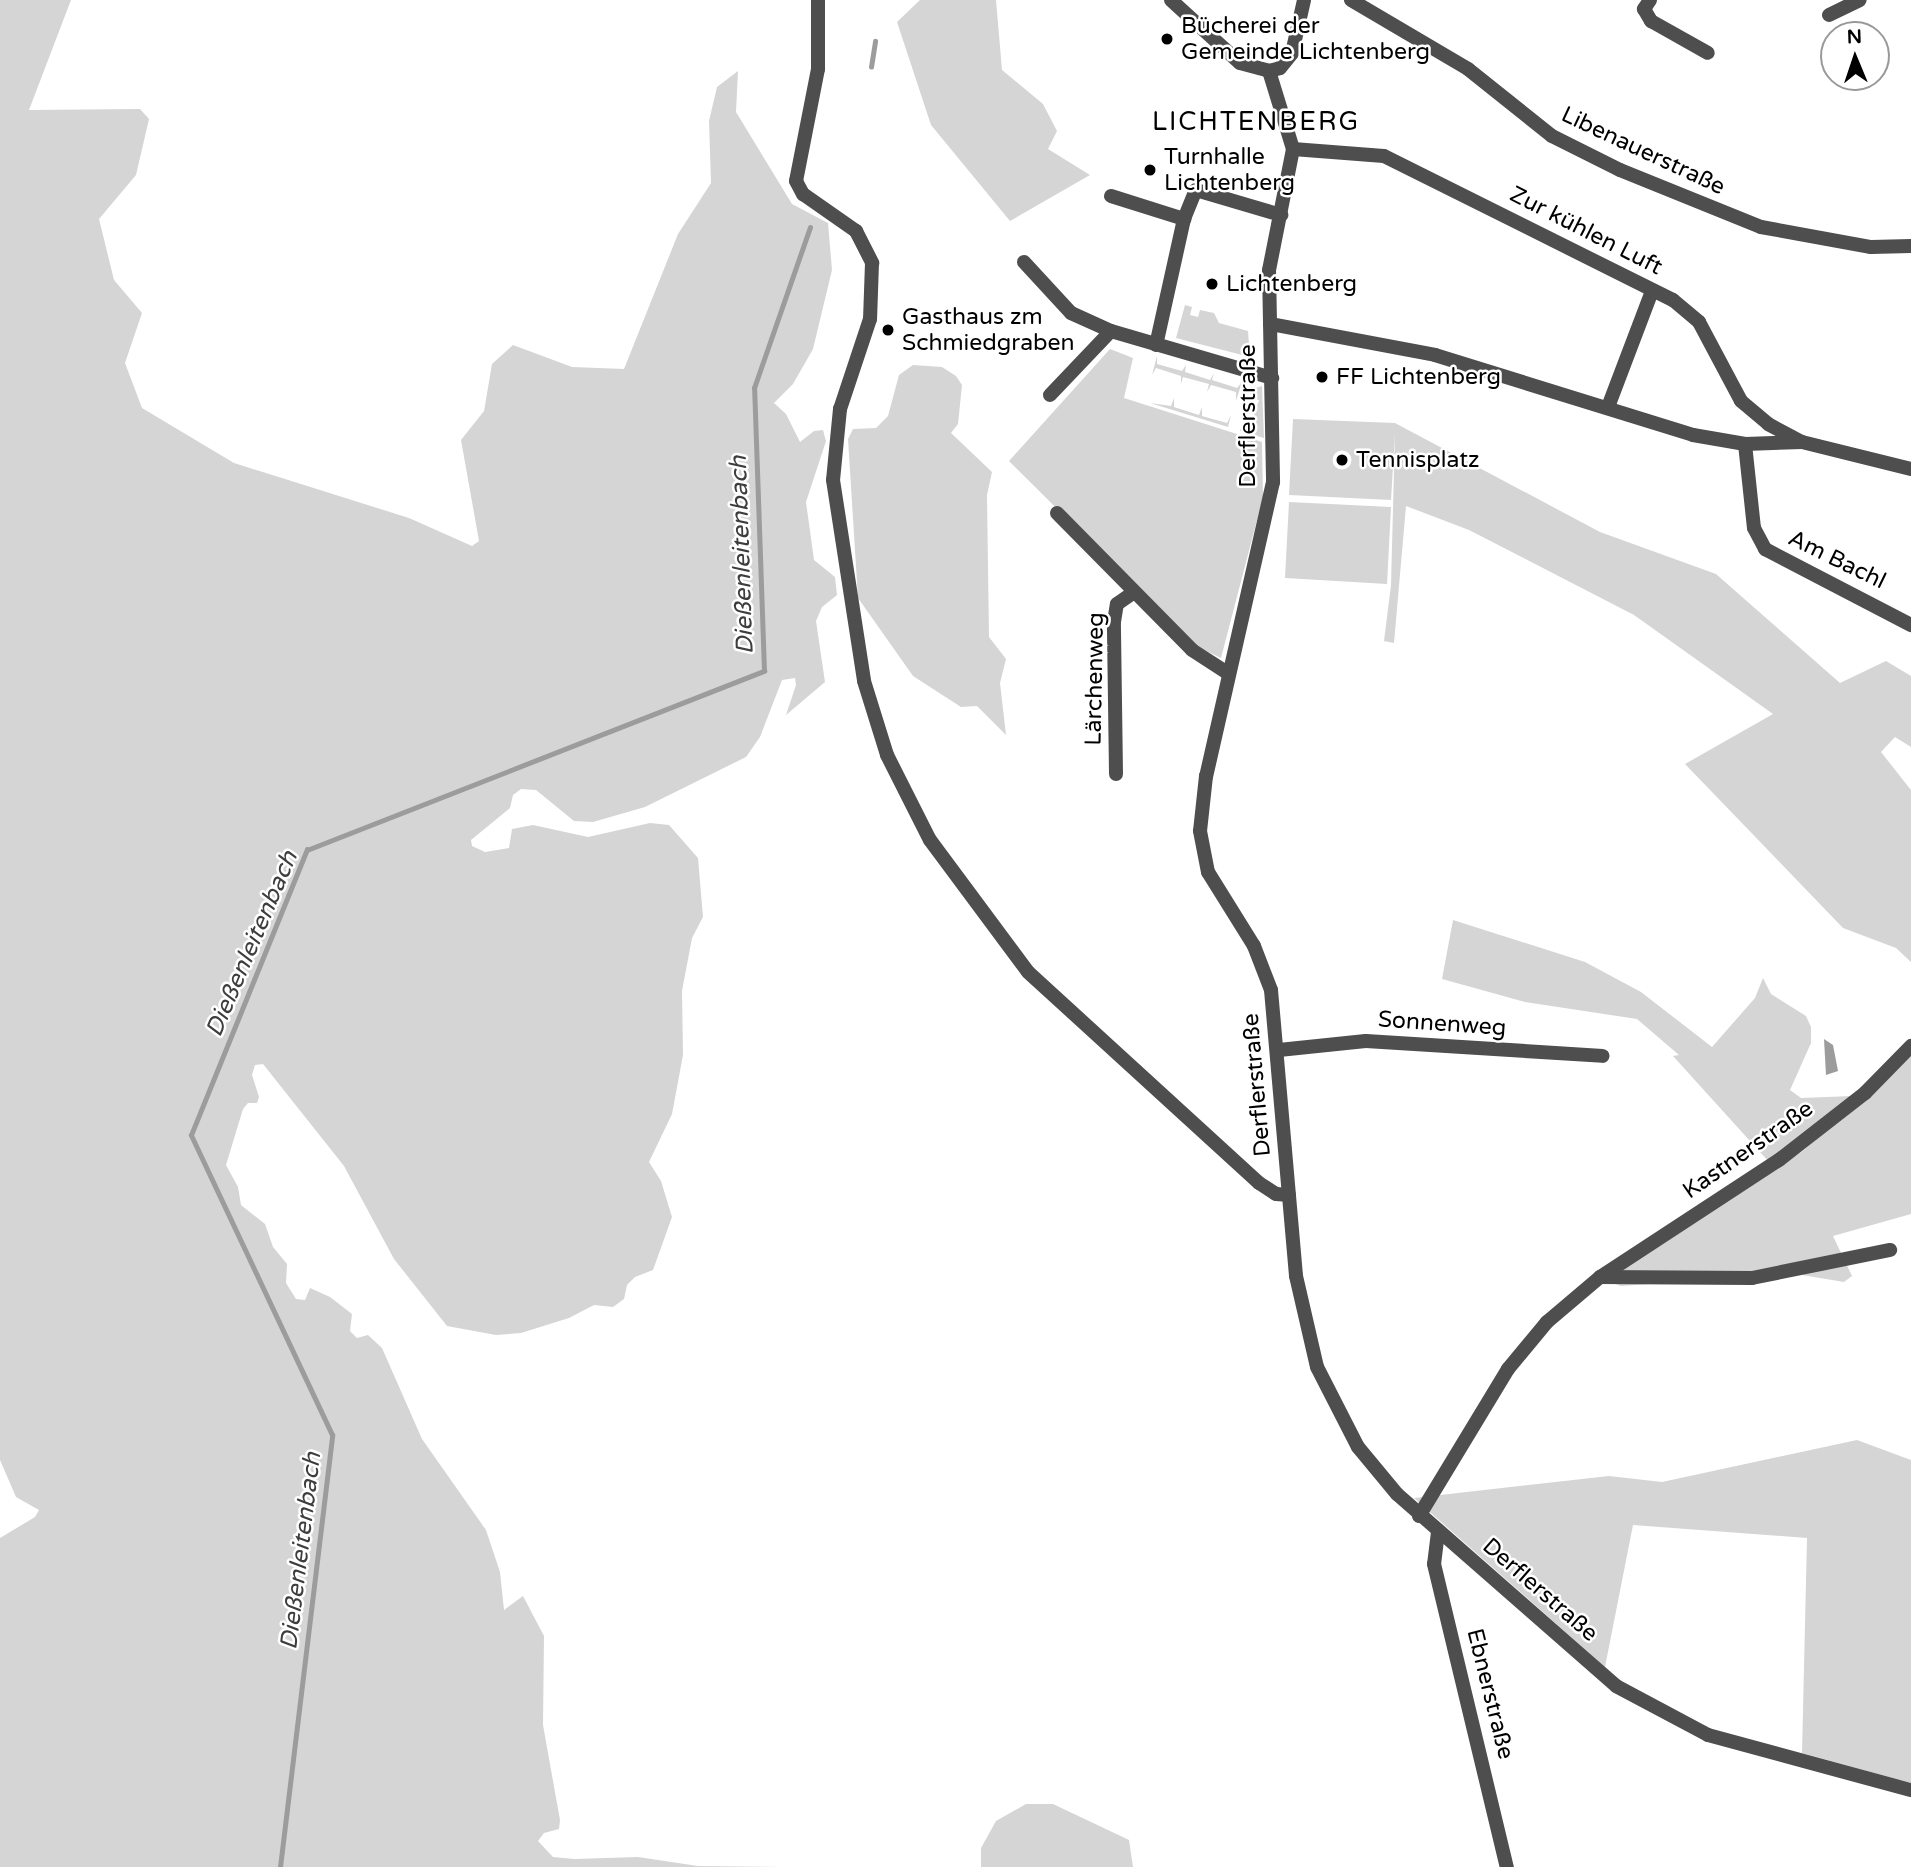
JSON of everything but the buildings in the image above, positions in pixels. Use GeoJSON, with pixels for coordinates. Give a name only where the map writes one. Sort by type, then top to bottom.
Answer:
{"type":"FeatureCollection","features":[{"type":"Feature","properties":{"kind":"street"},"geometry":{"type":"LineString","coordinates":[[818,0],[818,69],[796,181],[803,194],[856,231],[873,270],[870,319],[840,409],[832,461],[864,681],[883,744],[908,803],[944,861],[1016,959],[1051,997],[1259,1183],[1276,1194],[1289,1195]]}},
{"type":"Feature","properties":{"kind":"street"},"geometry":{"type":"LineString","coordinates":[[1171,0],[1240,64],[1269,71],[1280,68],[1292,53],[1304,0]]}},
{"type":"Feature","properties":{"kind":"street","name":"Libenauerstraße"},"geometry":{"type":"LineString","coordinates":[[1351,0],[1468,69],[1552,136],[1620,170],[1761,227],[1871,247],[1911,246]]}},
{"type":"Feature","properties":{"kind":"street"},"geometry":{"type":"LineString","coordinates":[[1650,0],[1644,9],[1651,21],[1709,53]]}},
{"type":"Feature","properties":{"kind":"street"},"geometry":{"type":"LineString","coordinates":[[1829,15],[1860,0]]}},
{"type":"Feature","properties":{"kind":"street","name":"Derflerstraße"},"geometry":{"type":"LineString","coordinates":[[1269,71],[1293,149],[1269,270],[1271,494],[1203,791],[1201,841],[1213,881],[1254,946],[1267,976],[1279,1050],[1298,1296],[1317,1367],[1358,1447],[1419,1516],[1598,1671],[1656,1711],[1732,1743],[1911,1790]]}},
{"type":"Feature","properties":{"kind":"street","name":"Zur kühlen Luft"},"geometry":{"type":"LineString","coordinates":[[1293,149],[1384,156],[1683,306],[1699,322],[1741,401],[1768,424],[1802,442]]}},
{"type":"Feature","properties":{"kind":"street"},"geometry":{"type":"LineString","coordinates":[[1156,345],[1184,219],[1196,190],[1281,215]]}},
{"type":"Feature","properties":{"kind":"street"},"geometry":{"type":"LineString","coordinates":[[1111,196],[1184,219]]}},
{"type":"Feature","properties":{"kind":"street"},"geometry":{"type":"LineString","coordinates":[[1024,262],[1071,313],[1111,331],[1272,379]]}},
{"type":"Feature","properties":{"kind":"street"},"geometry":{"type":"LineString","coordinates":[[1608,407],[1652,291]]}},
{"type":"Feature","properties":{"kind":"street"},"geometry":{"type":"LineString","coordinates":[[1270,324],[1435,355],[1693,435],[1745,443],[1802,442],[1911,469]]}},
{"type":"Feature","properties":{"kind":"street"},"geometry":{"type":"LineString","coordinates":[[1050,395],[1111,331]]}},
{"type":"Feature","properties":{"kind":"street","name":"Am Bachl"},"geometry":{"type":"LineString","coordinates":[[1745,443],[1754,528],[1765,549],[1911,625]]}},
{"type":"Feature","properties":{"kind":"street","name":"Lärchenweg"},"geometry":{"type":"LineString","coordinates":[[1057,513],[1192,650],[1229,674]]}},
{"type":"Feature","properties":{"kind":"street","name":"Lärchenweg"},"geometry":{"type":"LineString","coordinates":[[1116,774],[1114,622],[1116,604],[1134,592]]}},
{"type":"Feature","properties":{"kind":"street","name":"Sonnenweg"},"geometry":{"type":"LineString","coordinates":[[1279,1050],[1359,1041],[1603,1056]]}},
{"type":"Feature","properties":{"kind":"street","name":"Kastnerstraße"},"geometry":{"type":"LineString","coordinates":[[1419,1516],[1508,1369],[1548,1322],[1600,1277],[1779,1160],[1865,1093],[1911,1045]]}},
{"type":"Feature","properties":{"kind":"street"},"geometry":{"type":"LineString","coordinates":[[1600,1277],[1752,1278],[1889,1250]]}},
{"type":"Feature","properties":{"kind":"street","name":"Ebnerstraße"},"geometry":{"type":"LineString","coordinates":[[1438,1532],[1434,1564],[1507,1867]]}},
{"type":"Feature","properties":{"kind":"shaded area"},"geometry":{"type":"Polygon","coordinates":[[[0,0],[71,0],[29,110],[140,109],[149,119],[136,175],[99,219],[114,280],[142,313],[125,363],[142,408],[234,463],[409,518],[472,546],[479,541],[461,440],[484,411],[492,364],[513,345],[572,367],[624,369],[678,234],[711,183],[709,121],[717,87],[738,71],[736,112],[792,204],[828,223],[832,270],[813,349],[793,384],[774,403],[786,414],[800,442],[814,431],[823,430],[826,441],[806,502],[814,560],[835,577],[837,595],[822,607],[816,621],[825,682],[786,715],[796,685],[795,678],[782,680],[760,737],[746,757],[645,807],[593,822],[574,821],[536,790],[521,789],[513,795],[510,808],[471,840],[472,846],[485,852],[509,848],[512,829],[533,825],[588,837],[650,823],[669,825],[698,858],[703,917],[692,938],[682,991],[683,1055],[672,1114],[649,1162],[661,1181],[672,1217],[653,1270],[635,1277],[627,1285],[624,1299],[613,1307],[594,1305],[569,1318],[521,1333],[496,1335],[447,1326],[394,1259],[344,1166],[263,1064],[255,1065],[252,1075],[259,1097],[257,1103],[248,1103],[243,1109],[226,1165],[238,1187],[241,1205],[265,1224],[273,1247],[287,1264],[286,1283],[296,1299],[305,1300],[310,1288],[330,1297],[352,1314],[350,1331],[357,1338],[368,1335],[382,1348],[422,1439],[486,1530],[500,1572],[504,1610],[523,1596],[544,1636],[543,1725],[560,1820],[559,1829],[544,1833],[538,1841],[553,1857],[638,1857],[698,1866],[783,1867],[0,1867],[0,1538],[35,1517],[39,1510],[16,1497],[0,1460],[0,0]]]}},
{"type":"Feature","properties":{"kind":"shaded area"},"geometry":{"type":"Polygon","coordinates":[[[920,0],[996,0],[1002,70],[1043,104],[1057,131],[1048,149],[1090,175],[1010,221],[931,125],[897,22],[920,0]]]}},
{"type":"Feature","properties":{"kind":"shaded area"},"geometry":{"type":"Polygon","coordinates":[[[1185,305],[1192,307],[1190,315],[1198,317],[1200,310],[1214,313],[1219,323],[1248,331],[1250,357],[1176,338],[1185,305]]]}},
{"type":"Feature","properties":{"kind":"shaded area"},"geometry":{"type":"Polygon","coordinates":[[[1110,349],[1133,358],[1124,398],[1262,442],[1263,497],[1221,658],[1194,645],[1009,461],[1110,349]]]}},
{"type":"Feature","properties":{"kind":"shaded area"},"geometry":{"type":"Polygon","coordinates":[[[1157,356],[1157,364],[1182,371],[1186,365],[1185,372],[1210,380],[1214,373],[1212,380],[1237,388],[1242,382],[1236,401],[1236,392],[1211,385],[1207,392],[1209,384],[1183,377],[1181,384],[1181,376],[1156,368],[1152,375],[1157,356]]]}},
{"type":"Feature","properties":{"kind":"shaded area"},"geometry":{"type":"Polygon","coordinates":[[[913,365],[942,367],[956,376],[962,385],[958,424],[951,433],[992,472],[987,495],[989,637],[1006,659],[1000,683],[1006,735],[977,706],[961,707],[913,676],[858,598],[848,439],[853,429],[876,428],[888,416],[899,375],[913,365]]]}},
{"type":"Feature","properties":{"kind":"shaded area"},"geometry":{"type":"Polygon","coordinates":[[[1262,386],[1264,438],[1240,431],[1241,427],[1249,430],[1259,400],[1250,397],[1252,389],[1262,386]]]}},
{"type":"Feature","properties":{"kind":"shaded area"},"geometry":{"type":"Polygon","coordinates":[[[1174,398],[1174,407],[1199,415],[1202,407],[1202,416],[1227,423],[1231,415],[1228,427],[1150,403],[1171,406],[1174,398]]]}},
{"type":"Feature","properties":{"kind":"shaded area"},"geometry":{"type":"Polygon","coordinates":[[[1293,419],[1395,423],[1600,532],[1716,574],[1840,683],[1886,661],[1911,676],[1911,747],[1895,737],[1881,752],[1911,790],[1911,962],[1896,948],[1843,928],[1685,764],[1773,714],[1634,615],[1469,530],[1406,506],[1394,643],[1384,641],[1391,585],[1395,433],[1391,500],[1289,495],[1293,419]]]}},
{"type":"Feature","properties":{"kind":"shaded area","name":"Tennisplatz"},"geometry":{"type":"Polygon","coordinates":[[[1289,502],[1391,507],[1387,584],[1285,578],[1289,502]]]}},
{"type":"Feature","properties":{"kind":"shaded area"},"geometry":{"type":"Polygon","coordinates":[[[1453,920],[1585,962],[1641,992],[1712,1047],[1755,998],[1763,978],[1771,994],[1806,1016],[1811,1027],[1811,1043],[1790,1090],[1801,1098],[1852,1096],[1769,1162],[1673,1056],[1679,1055],[1637,1019],[1525,1002],[1442,979],[1453,920]]]}},
{"type":"Feature","properties":{"kind":"shaded area"},"geometry":{"type":"Polygon","coordinates":[[[1824,1039],[1833,1045],[1838,1071],[1826,1075],[1824,1039]]]}},
{"type":"Feature","properties":{"kind":"shaded area"},"geometry":{"type":"Polygon","coordinates":[[[1911,1054],[1911,1214],[1833,1236],[1852,1276],[1844,1282],[1796,1274],[1621,1286],[1604,1280],[1804,1150],[1911,1054]]]}},
{"type":"Feature","properties":{"kind":"shaded area"},"geometry":{"type":"Polygon","coordinates":[[[1857,1440],[1911,1460],[1911,1783],[1802,1753],[1807,1538],[1633,1525],[1605,1667],[1414,1498],[1609,1476],[1662,1482],[1857,1440]]]}},
{"type":"Feature","properties":{"kind":"shaded area"},"geometry":{"type":"Polygon","coordinates":[[[1026,1804],[1053,1804],[1129,1840],[1133,1867],[981,1867],[981,1848],[996,1821],[1026,1804]]]}},
{"type":"Feature","properties":{"kind":"waterway","name":"Dießenleitenbach"},"geometry":{"type":"LineString","coordinates":[[871,67],[875,41]]}},
{"type":"Feature","properties":{"kind":"waterway","name":"Dießenleitenbach"},"geometry":{"type":"LineString","coordinates":[[280,1867],[332,1435],[191,1135],[307,850],[764,671],[754,388],[810,227]]}},
{"type":"Feature","properties":{"kind":"place","name":"Bücherei der Gemeinde Lichtenberg"},"geometry":{"type":"Point","coordinates":[1167,39]}},
{"type":"Feature","properties":{"kind":"place","name":"Turnhalle Lichtenberg"},"geometry":{"type":"Point","coordinates":[1150,170]}},
{"type":"Feature","properties":{"kind":"place","name":"Lichtenberg"},"geometry":{"type":"Point","coordinates":[1212,284]}},
{"type":"Feature","properties":{"kind":"place","name":"Gasthaus zm Schmiedgraben"},"geometry":{"type":"Point","coordinates":[888,330]}},
{"type":"Feature","properties":{"kind":"place","name":"FF Lichtenberg"},"geometry":{"type":"Point","coordinates":[1322,377]}},
{"type":"Feature","properties":{"kind":"place","name":"Tennisplatz"},"geometry":{"type":"Point","coordinates":[1342,460]}},
{"type":"Feature","properties":{"kind":"district","name":"LICHTENBERG"},"geometry":{"type":"Point","coordinates":[1256,122]}}]}
